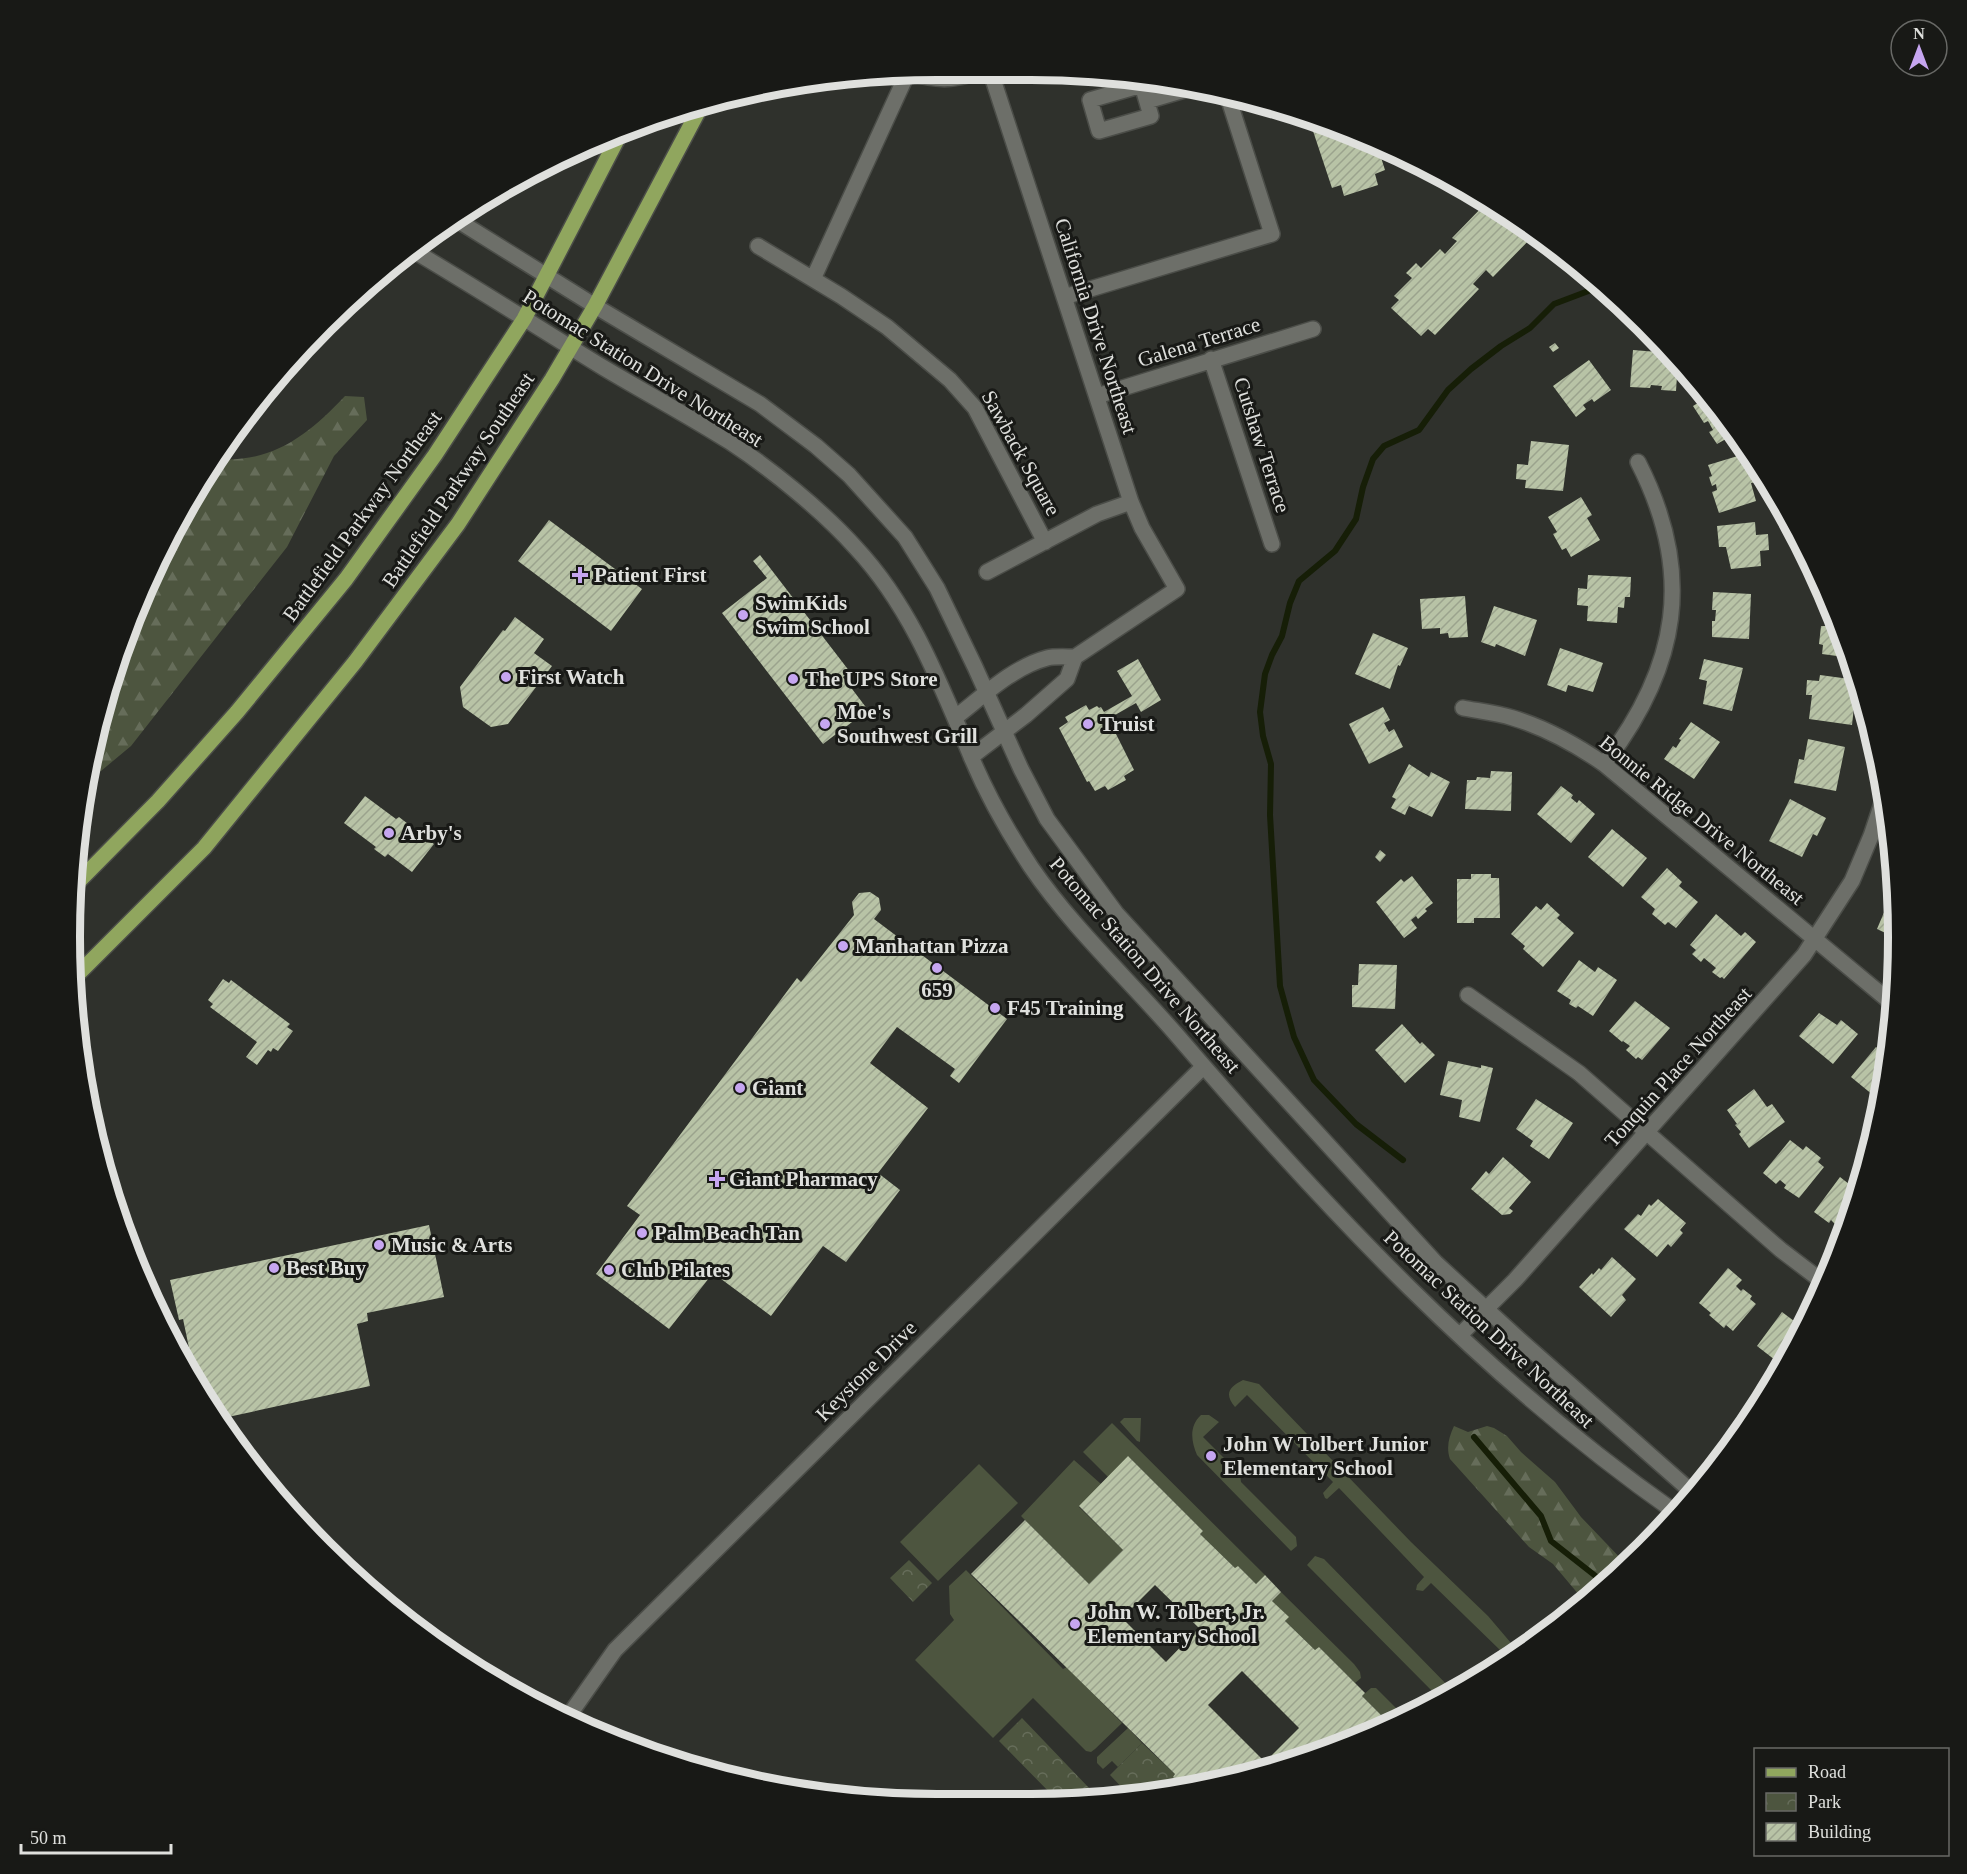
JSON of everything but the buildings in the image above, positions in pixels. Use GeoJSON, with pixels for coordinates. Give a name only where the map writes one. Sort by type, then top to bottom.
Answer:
{"type":"FeatureCollection","features":[{"type":"Feature","properties":{"kind":"main road","name":"Battlefield Parkway Southeast"},"geometry":{"type":"LineString","coordinates":[[81,971],[204,848],[355,662],[451,534],[552,379],[595,306],[697,114]]}},
{"type":"Feature","properties":{"kind":"main road","name":"Battlefield Parkway Northeast"},"geometry":{"type":"LineString","coordinates":[[81,879],[158,801],[237,712],[339,588],[435,454],[524,319],[616,142]]}},
{"type":"Feature","properties":{"kind":"street","name":"California Drive Northeast"},"geometry":{"type":"LineString","coordinates":[[992,80],[1131,502],[1142,528],[1178,589],[1075,657]]}},
{"type":"Feature","properties":{"kind":"street"},"geometry":{"type":"LineString","coordinates":[[813,279],[904,81]]}},
{"type":"Feature","properties":{"kind":"street"},"geometry":{"type":"LineString","coordinates":[[1147,101],[1176,93]]}},
{"type":"Feature","properties":{"kind":"street"},"geometry":{"type":"LineString","coordinates":[[1064,297],[1272,234],[1230,104]]}},
{"type":"Feature","properties":{"kind":"street","name":"Potomac Station Drive Northeast"},"geometry":{"type":"LineString","coordinates":[[462,223],[595,306],[760,404],[816,446],[849,476],[904,537],[937,588],[1021,769],[1047,819],[1116,914],[1436,1263],[1687,1488]]}},
{"type":"Feature","properties":{"kind":"street","name":"Sawback Square"},"geometry":{"type":"LineString","coordinates":[[758,246],[887,327],[963,392],[975,408],[1045,542]]}},
{"type":"Feature","properties":{"kind":"street","name":"Potomac Station Drive Northeast"},"geometry":{"type":"LineString","coordinates":[[419,254],[733,444],[804,499],[857,549],[890,591],[912,626],[937,674],[971,757],[1032,869],[1074,921],[1203,1067],[1379,1258],[1533,1403],[1617,1472],[1669,1508]]}},
{"type":"Feature","properties":{"kind":"street","name":"Galena Terrace"},"geometry":{"type":"LineString","coordinates":[[1097,396],[1313,328]]}},
{"type":"Feature","properties":{"kind":"street","name":"Cutshaw Terrace"},"geometry":{"type":"LineString","coordinates":[[1211,359],[1272,544]]}},
{"type":"Feature","properties":{"kind":"street"},"geometry":{"type":"LineString","coordinates":[[1604,764],[1627,734],[1646,701],[1661,664],[1669,632],[1672,595],[1671,559],[1663,522],[1651,488],[1638,462]]}},
{"type":"Feature","properties":{"kind":"street"},"geometry":{"type":"LineString","coordinates":[[987,573],[1097,514],[1131,502]]}},
{"type":"Feature","properties":{"kind":"street"},"geometry":{"type":"LineString","coordinates":[[956,717],[1009,677],[1038,661],[1048,657],[1075,657],[1067,679],[971,757]]}},
{"type":"Feature","properties":{"kind":"street","name":"Bonnie Ridge Drive Northeast"},"geometry":{"type":"LineString","coordinates":[[1462,708],[1511,717],[1546,730],[1578,746],[1604,764],[1885,998]]}},
{"type":"Feature","properties":{"kind":"street","name":"Tonquin Place Northeast"},"geometry":{"type":"LineString","coordinates":[[1460,1335],[1486,1310],[1647,1133],[1815,940],[1852,880],[1878,814]]}},
{"type":"Feature","properties":{"kind":"street"},"geometry":{"type":"LineString","coordinates":[[1468,995],[1579,1073],[1781,1250],[1817,1277]]}},
{"type":"Feature","properties":{"kind":"street","name":"Keystone Drive"},"geometry":{"type":"LineString","coordinates":[[571,1712],[615,1650],[1203,1067]]}},
{"type":"Feature","properties":{"kind":"green space"},"geometry":{"type":"Polygon","coordinates":[[[345,396],[364,397],[367,420],[334,456],[287,547],[131,746],[101,771],[96,771],[125,661],[145,609],[194,508],[224,461],[255,456],[288,444],[345,396]]]}},
{"type":"Feature","properties":{"kind":"green space"},"geometry":{"type":"Polygon","coordinates":[[[1243,1380],[1259,1384],[1411,1542],[1488,1616],[1512,1646],[1497,1656],[1501,1651],[1431,1583],[1423,1591],[1416,1590],[1424,1577],[1339,1488],[1327,1499],[1325,1498],[1323,1493],[1333,1482],[1247,1395],[1235,1407],[1229,1395],[1234,1385],[1243,1380]]]}},
{"type":"Feature","properties":{"kind":"green space"},"geometry":{"type":"Polygon","coordinates":[[[1201,1415],[1209,1415],[1219,1422],[1203,1437],[1240,1474],[1241,1482],[1296,1537],[1297,1546],[1291,1551],[1197,1455],[1192,1434],[1194,1424],[1201,1415]]]}},
{"type":"Feature","properties":{"kind":"green space"},"geometry":{"type":"Polygon","coordinates":[[[1124,1418],[1141,1418],[1140,1442],[1120,1422],[1124,1418]]]}},
{"type":"Feature","properties":{"kind":"green space"},"geometry":{"type":"Polygon","coordinates":[[[1112,1423],[1265,1575],[1256,1584],[1238,1566],[1235,1568],[1200,1534],[1203,1531],[1129,1457],[1108,1477],[1083,1452],[1112,1423]]]}},
{"type":"Feature","properties":{"kind":"green space"},"geometry":{"type":"Polygon","coordinates":[[[1454,1426],[1468,1432],[1487,1426],[1507,1436],[1521,1452],[1555,1482],[1581,1517],[1620,1558],[1579,1595],[1553,1564],[1529,1547],[1450,1459],[1448,1450],[1454,1426]]]}},
{"type":"Feature","properties":{"kind":"green space"},"geometry":{"type":"Polygon","coordinates":[[[1074,1460],[1101,1484],[1079,1507],[1123,1550],[1089,1584],[1021,1516],[1074,1460]]]}},
{"type":"Feature","properties":{"kind":"green space"},"geometry":{"type":"Polygon","coordinates":[[[979,1464],[1018,1503],[938,1581],[900,1542],[979,1464]]]}},
{"type":"Feature","properties":{"kind":"green space"},"geometry":{"type":"Polygon","coordinates":[[[1315,1556],[1324,1559],[1448,1686],[1434,1693],[1307,1565],[1315,1556]]]}},
{"type":"Feature","properties":{"kind":"green space"},"geometry":{"type":"Polygon","coordinates":[[[909,1560],[932,1583],[913,1602],[890,1578],[909,1560]]]}},
{"type":"Feature","properties":{"kind":"green space"},"geometry":{"type":"Polygon","coordinates":[[[966,1570],[1063,1669],[1067,1667],[1122,1723],[1091,1752],[1086,1751],[1033,1698],[993,1738],[915,1660],[954,1620],[950,1614],[949,1586],[966,1570]]]}},
{"type":"Feature","properties":{"kind":"green space"},"geometry":{"type":"Polygon","coordinates":[[[1281,1592],[1354,1664],[1361,1678],[1355,1683],[1319,1647],[1315,1650],[1285,1621],[1288,1617],[1272,1601],[1281,1592]]]}},
{"type":"Feature","properties":{"kind":"green space"},"geometry":{"type":"Polygon","coordinates":[[[1371,1688],[1376,1688],[1399,1711],[1384,1718],[1362,1696],[1371,1688]]]}},
{"type":"Feature","properties":{"kind":"green space"},"geometry":{"type":"Polygon","coordinates":[[[1022,1718],[1090,1789],[1086,1793],[1051,1794],[999,1741],[1022,1718]]]}},
{"type":"Feature","properties":{"kind":"green space"},"geometry":{"type":"Polygon","coordinates":[[[1128,1728],[1142,1743],[1118,1767],[1112,1761],[1103,1769],[1097,1763],[1097,1757],[1128,1728]]]}},
{"type":"Feature","properties":{"kind":"green space"},"geometry":{"type":"Polygon","coordinates":[[[1142,1743],[1175,1774],[1173,1777],[1177,1781],[1123,1789],[1110,1775],[1142,1743]]]}},
{"type":"Feature","properties":{"kind":"waterway"},"geometry":{"type":"LineString","coordinates":[[1403,1160],[1356,1124],[1314,1080],[1294,1037],[1280,986],[1270,815],[1271,764],[1263,736],[1260,712],[1265,674],[1282,636],[1290,603],[1299,581],[1335,551],[1356,519],[1363,487],[1373,459],[1384,446],[1419,430],[1448,390],[1501,346],[1530,328],[1554,304],[1592,290]]}},
{"type":"Feature","properties":{"kind":"waterway"},"geometry":{"type":"LineString","coordinates":[[1474,1437],[1541,1516],[1551,1541],[1599,1578]]}},
{"type":"Feature","properties":{"kind":"place","name":"Patient First"},"geometry":{"type":"Point","coordinates":[580,575]}},
{"type":"Feature","properties":{"kind":"place","name":"SwimKids Swim School"},"geometry":{"type":"Point","coordinates":[743,615]}},
{"type":"Feature","properties":{"kind":"place","name":"First Watch"},"geometry":{"type":"Point","coordinates":[506,677]}},
{"type":"Feature","properties":{"kind":"place","name":"The UPS Store"},"geometry":{"type":"Point","coordinates":[793,679]}},
{"type":"Feature","properties":{"kind":"place","name":"Moe's Southwest Grill"},"geometry":{"type":"Point","coordinates":[825,724]}},
{"type":"Feature","properties":{"kind":"place","name":"Truist"},"geometry":{"type":"Point","coordinates":[1088,724]}},
{"type":"Feature","properties":{"kind":"place","name":"Arby's"},"geometry":{"type":"Point","coordinates":[389,833]}},
{"type":"Feature","properties":{"kind":"place","name":"Manhattan Pizza"},"geometry":{"type":"Point","coordinates":[843,946]}},
{"type":"Feature","properties":{"kind":"place","name":"659"},"geometry":{"type":"Point","coordinates":[937,968]}},
{"type":"Feature","properties":{"kind":"place","name":"F45 Training"},"geometry":{"type":"Point","coordinates":[995,1008]}},
{"type":"Feature","properties":{"kind":"place","name":"Giant"},"geometry":{"type":"Point","coordinates":[740,1088]}},
{"type":"Feature","properties":{"kind":"place","name":"Giant Pharmacy"},"geometry":{"type":"Point","coordinates":[717,1179]}},
{"type":"Feature","properties":{"kind":"place","name":"Palm Beach Tan"},"geometry":{"type":"Point","coordinates":[642,1233]}},
{"type":"Feature","properties":{"kind":"place","name":"Music & Arts"},"geometry":{"type":"Point","coordinates":[379,1245]}},
{"type":"Feature","properties":{"kind":"place","name":"Best Buy"},"geometry":{"type":"Point","coordinates":[274,1268]}},
{"type":"Feature","properties":{"kind":"place","name":"Club Pilates"},"geometry":{"type":"Point","coordinates":[609,1270]}},
{"type":"Feature","properties":{"kind":"place","name":"John W Tolbert Junior Elementary School"},"geometry":{"type":"Point","coordinates":[1211,1456]}},
{"type":"Feature","properties":{"kind":"place","name":"John W. Tolbert, Jr. Elementary School"},"geometry":{"type":"Point","coordinates":[1075,1624]}}]}
